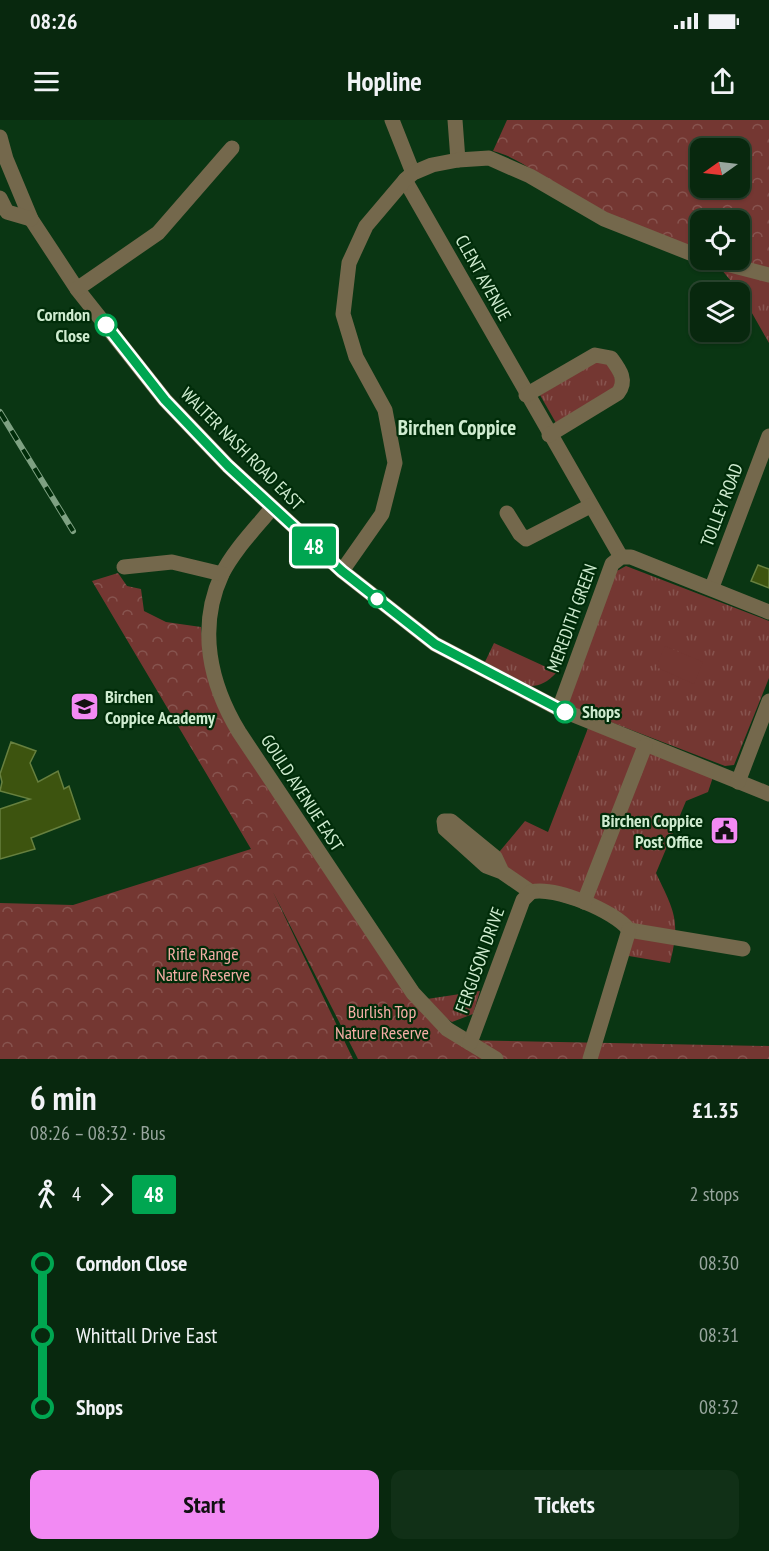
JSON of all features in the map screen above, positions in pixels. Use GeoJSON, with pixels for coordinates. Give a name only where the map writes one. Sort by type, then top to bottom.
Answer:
{"type":"FeatureCollection","features":[{"type":"Feature","properties":{"kind":"street","name":"CLENT AVENUE"},"geometry":{"type":"LineString","coordinates":[[392,120],[409,176],[526,395],[621,557]]}},
{"type":"Feature","properties":{"kind":"street"},"geometry":{"type":"LineString","coordinates":[[455,120],[458,160]]}},
{"type":"Feature","properties":{"kind":"street","name":"WALTER NASH ROAD EAST"},"geometry":{"type":"LineString","coordinates":[[0,137],[6,159],[32,219],[78,289],[165,400],[272,508],[342,571],[435,644],[559,709],[645,746],[769,794]]}},
{"type":"Feature","properties":{"kind":"street"},"geometry":{"type":"LineString","coordinates":[[78,289],[158,233],[232,148]]}},
{"type":"Feature","properties":{"kind":"street"},"geometry":{"type":"LineString","coordinates":[[342,571],[382,514],[395,463],[385,410],[356,357],[343,314],[349,263],[366,226],[409,176],[432,165],[489,158],[530,176],[604,219],[690,253]]}},
{"type":"Feature","properties":{"kind":"street"},"geometry":{"type":"LineString","coordinates":[[0,198],[7,212],[32,219]]}},
{"type":"Feature","properties":{"kind":"street"},"geometry":{"type":"LineString","coordinates":[[750,270],[769,275]]}},
{"type":"Feature","properties":{"kind":"street"},"geometry":{"type":"LineString","coordinates":[[526,395],[596,355],[611,358],[617,366],[623,387],[618,393],[549,435]]}},
{"type":"Feature","properties":{"kind":"street","name":"TOLLEY ROAD"},"geometry":{"type":"LineString","coordinates":[[712,587],[769,436]]}},
{"type":"Feature","properties":{"kind":"street"},"geometry":{"type":"LineString","coordinates":[[507,513],[520,534],[526,538],[590,506]]}},
{"type":"Feature","properties":{"kind":"street","name":"GOULD AVENUE EAST"},"geometry":{"type":"LineString","coordinates":[[272,508],[222,574],[214,601],[208,643],[212,675],[226,712],[399,976],[447,1029],[496,1059]]}},
{"type":"Feature","properties":{"kind":"street","name":"MEREDITH GREEN"},"geometry":{"type":"LineString","coordinates":[[559,709],[612,564],[621,557],[631,557],[712,587],[769,612]]}},
{"type":"Feature","properties":{"kind":"street"},"geometry":{"type":"LineString","coordinates":[[124,567],[172,562],[222,574]]}},
{"type":"Feature","properties":{"kind":"street"},"geometry":{"type":"LineString","coordinates":[[738,782],[769,701]]}},
{"type":"Feature","properties":{"kind":"street"},"geometry":{"type":"LineString","coordinates":[[584,902],[645,746]]}},
{"type":"Feature","properties":{"kind":"street"},"geometry":{"type":"LineString","coordinates":[[502,872],[531,892],[541,890],[584,902],[623,921],[629,930],[742,949]]}},
{"type":"Feature","properties":{"kind":"street","name":"FERGUSON DRIVE"},"geometry":{"type":"LineString","coordinates":[[470,1043],[523,900],[531,892]]}},
{"type":"Feature","properties":{"kind":"street"},"geometry":{"type":"LineString","coordinates":[[590,1059],[629,930]]}},
{"type":"Feature","properties":{"kind":"green space"},"geometry":{"type":"Polygon","coordinates":[[[507,120],[769,120],[769,270],[750,266],[750,210],[690,210],[690,249],[648,233],[598,209],[565,192],[522,163],[493,151],[507,120]]]}},
{"type":"Feature","properties":{"kind":"green space"},"geometry":{"type":"Polygon","coordinates":[[[722,270],[769,280],[769,343],[750,310],[750,282],[732,282],[722,270]]]}},
{"type":"Feature","properties":{"kind":"green space"},"geometry":{"type":"Polygon","coordinates":[[[599,360],[608,362],[618,385],[556,423],[540,395],[599,360]]]}},
{"type":"Feature","properties":{"kind":"green space"},"geometry":{"type":"Polygon","coordinates":[[[626,566],[769,621],[769,678],[734,765],[725,766],[574,708],[569,704],[613,573],[626,566]]]}},
{"type":"Feature","properties":{"kind":"green space"},"geometry":{"type":"Polygon","coordinates":[[[118,573],[127,586],[141,589],[144,611],[166,622],[201,627],[203,654],[226,723],[456,1040],[769,1046],[769,1059],[358,1059],[273,892],[353,1059],[0,1059],[0,903],[73,905],[251,849],[92,581],[118,573]]]}},
{"type":"Feature","properties":{"kind":"green space"},"geometry":{"type":"Polygon","coordinates":[[[494,643],[557,672],[548,681],[538,685],[530,686],[512,680],[484,664],[494,643]]]}},
{"type":"Feature","properties":{"kind":"green space"},"geometry":{"type":"Polygon","coordinates":[[[665,646],[703,662],[694,684],[656,667],[665,646]]]}},
{"type":"Feature","properties":{"kind":"green space"},"geometry":{"type":"Polygon","coordinates":[[[590,723],[714,774],[708,792],[686,801],[656,873],[674,916],[675,936],[670,963],[623,955],[623,921],[531,892],[495,857],[525,821],[548,832],[590,723]]]}},
{"type":"Feature","properties":{"kind":"green space"},"geometry":{"type":"Polygon","coordinates":[[[480,991],[473,1014],[452,1022],[441,1015],[427,999],[480,991]]]}},
{"type":"Feature","properties":{"kind":"building"},"geometry":{"type":"Polygon","coordinates":[[[758,565],[769,569],[769,588],[751,581],[758,565]]]}},
{"type":"Feature","properties":{"kind":"building"},"geometry":{"type":"Polygon","coordinates":[[[11,742],[36,751],[30,763],[38,782],[58,771],[64,789],[69,786],[80,819],[31,838],[35,849],[0,859],[0,809],[30,799],[0,791],[2,782],[0,774],[11,742]]]}},
{"type":"Feature","properties":{"kind":"railway"},"geometry":{"type":"LineString","coordinates":[[0,412],[73,531]]}},
{"type":"Feature","properties":{"kind":"bus line","name":"48"},"geometry":{"type":"LineString","coordinates":[[106,325],[165,400],[228,466],[342,571],[435,644],[565,712]]}},
{"type":"Feature","properties":{"kind":"place","name":"Corndon Close"},"geometry":{"type":"Point","coordinates":[106,325]}},
{"type":"Feature","properties":{"kind":"place","name":"Birchen Coppice Academy"},"geometry":{"type":"Point","coordinates":[84,707]}},
{"type":"Feature","properties":{"kind":"place","name":"Shops"},"geometry":{"type":"Point","coordinates":[565,712]}},
{"type":"Feature","properties":{"kind":"place","name":"Birchen Coppice Post Office"},"geometry":{"type":"Point","coordinates":[724,831]}},
{"type":"Feature","properties":{"kind":"district","name":"Birchen Coppice"},"geometry":{"type":"Point","coordinates":[457,428]}},
{"type":"Feature","properties":{"kind":"park label","name":"Rifle Range Nature Reserve"},"geometry":{"type":"Point","coordinates":[203,964]}},
{"type":"Feature","properties":{"kind":"park label","name":"Burlish Top Nature Reserve"},"geometry":{"type":"Point","coordinates":[382,1022]}}]}
